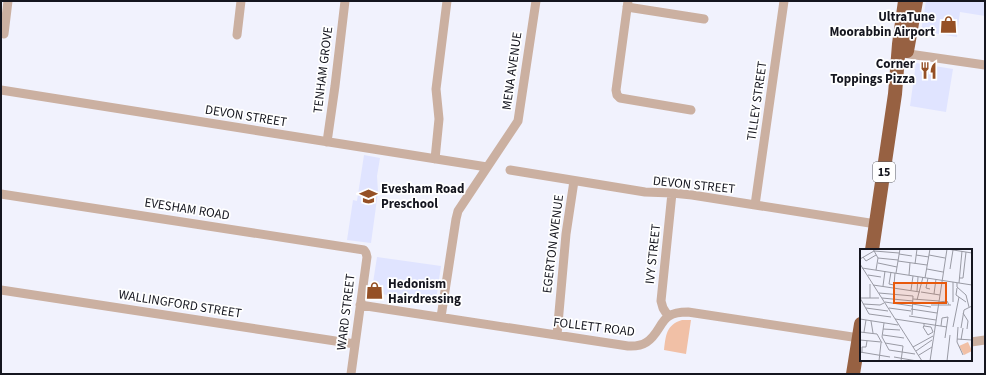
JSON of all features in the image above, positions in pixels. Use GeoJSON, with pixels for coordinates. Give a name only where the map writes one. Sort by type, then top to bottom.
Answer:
{"type":"FeatureCollection","features":[{"type":"Feature","properties":{"kind":"highway","name":"15"},"geometry":{"type":"LineString","coordinates":[[903,53],[905,1]]}},
{"type":"Feature","properties":{"kind":"highway","name":"15"},"geometry":{"type":"LineString","coordinates":[[872,249],[895,94],[903,53],[916,1]]}},
{"type":"Feature","properties":{"kind":"highway"},"geometry":{"type":"LineString","coordinates":[[853,374],[859,360],[860,331]]}},
{"type":"Feature","properties":{"kind":"street"},"geometry":{"type":"LineString","coordinates":[[4,34],[8,1]]}},
{"type":"Feature","properties":{"kind":"street"},"geometry":{"type":"LineString","coordinates":[[237,35],[241,1]]}},
{"type":"Feature","properties":{"kind":"street","name":"TENHAM GROVE"},"geometry":{"type":"LineString","coordinates":[[327,142],[336,86],[345,1]]}},
{"type":"Feature","properties":{"kind":"street"},"geometry":{"type":"LineString","coordinates":[[435,159],[439,119],[436,89],[447,1]]}},
{"type":"Feature","properties":{"kind":"street","name":"MENA AVENUE"},"geometry":{"type":"LineString","coordinates":[[441,317],[458,212],[518,121],[536,1]]}},
{"type":"Feature","properties":{"kind":"street","name":"TILLEY STREET"},"geometry":{"type":"LineString","coordinates":[[755,205],[784,1]]}},
{"type":"Feature","properties":{"kind":"street"},"geometry":{"type":"LineString","coordinates":[[692,110],[620,98],[617,95],[616,90],[628,4],[704,19]]}},
{"type":"Feature","properties":{"kind":"street"},"geometry":{"type":"LineString","coordinates":[[903,53],[985,65]]}},
{"type":"Feature","properties":{"kind":"street","name":"DEVON STREET"},"geometry":{"type":"LineString","coordinates":[[1,90],[487,167]]}},
{"type":"Feature","properties":{"kind":"street","name":"DEVON STREET"},"geometry":{"type":"LineString","coordinates":[[510,170],[645,192],[672,193],[876,224]]}},
{"type":"Feature","properties":{"kind":"street","name":"EGERTON AVENUE"},"geometry":{"type":"LineString","coordinates":[[557,335],[566,234],[574,181]]}},
{"type":"Feature","properties":{"kind":"street","name":"IVY STREET"},"geometry":{"type":"LineString","coordinates":[[668,316],[663,308],[662,301],[672,193]]}},
{"type":"Feature","properties":{"kind":"street","name":"EVESHAM ROAD"},"geometry":{"type":"LineString","coordinates":[[1,194],[362,249],[366,251],[367,254]]}},
{"type":"Feature","properties":{"kind":"street","name":"WARD STREET"},"geometry":{"type":"LineString","coordinates":[[351,374],[367,254]]}},
{"type":"Feature","properties":{"kind":"street","name":"WALLINGFORD STREET"},"geometry":{"type":"LineString","coordinates":[[1,290],[356,344]]}},
{"type":"Feature","properties":{"kind":"street","name":"FOLLETT ROAD"},"geometry":{"type":"LineString","coordinates":[[360,305],[628,346],[645,344],[655,334],[668,316]]}},
{"type":"Feature","properties":{"kind":"street"},"geometry":{"type":"LineString","coordinates":[[668,316],[688,312],[859,338]]}},
{"type":"Feature","properties":{"kind":"street"},"geometry":{"type":"LineString","coordinates":[[972,342],[985,340]]}},
{"type":"Feature","properties":{"kind":"shaded area"},"geometry":{"type":"Polygon","coordinates":[[[926,1],[985,1],[985,16],[960,12],[957,37],[921,31],[926,1]]]}},
{"type":"Feature","properties":{"kind":"shaded area"},"geometry":{"type":"Polygon","coordinates":[[[916,63],[953,69],[946,112],[910,106],[916,63]]]}},
{"type":"Feature","properties":{"kind":"shaded area","name":"Evesham Road Preschool"},"geometry":{"type":"Polygon","coordinates":[[[364,155],[380,158],[377,176],[378,192],[371,243],[347,240],[353,200],[357,201],[364,155]]]}},
{"type":"Feature","properties":{"kind":"shaded area"},"geometry":{"type":"Polygon","coordinates":[[[377,257],[441,266],[436,300],[433,302],[375,293],[372,289],[377,257]]]}},
{"type":"Feature","properties":{"kind":"shaded area"},"geometry":{"type":"Polygon","coordinates":[[[682,320],[691,320],[686,354],[664,350],[668,331],[673,325],[682,320]]]}},
{"type":"Feature","properties":{"kind":"place","name":"UltraTune Moorabbin Airport"},"geometry":{"type":"Point","coordinates":[948,24]}},
{"type":"Feature","properties":{"kind":"place","name":"Corner Toppings Pizza"},"geometry":{"type":"Point","coordinates":[928,71]}},
{"type":"Feature","properties":{"kind":"place","name":"Evesham Road Preschool"},"geometry":{"type":"Point","coordinates":[368,196]}},
{"type":"Feature","properties":{"kind":"place","name":"Hedonism Hairdressing"},"geometry":{"type":"Point","coordinates":[375,291]}}]}
